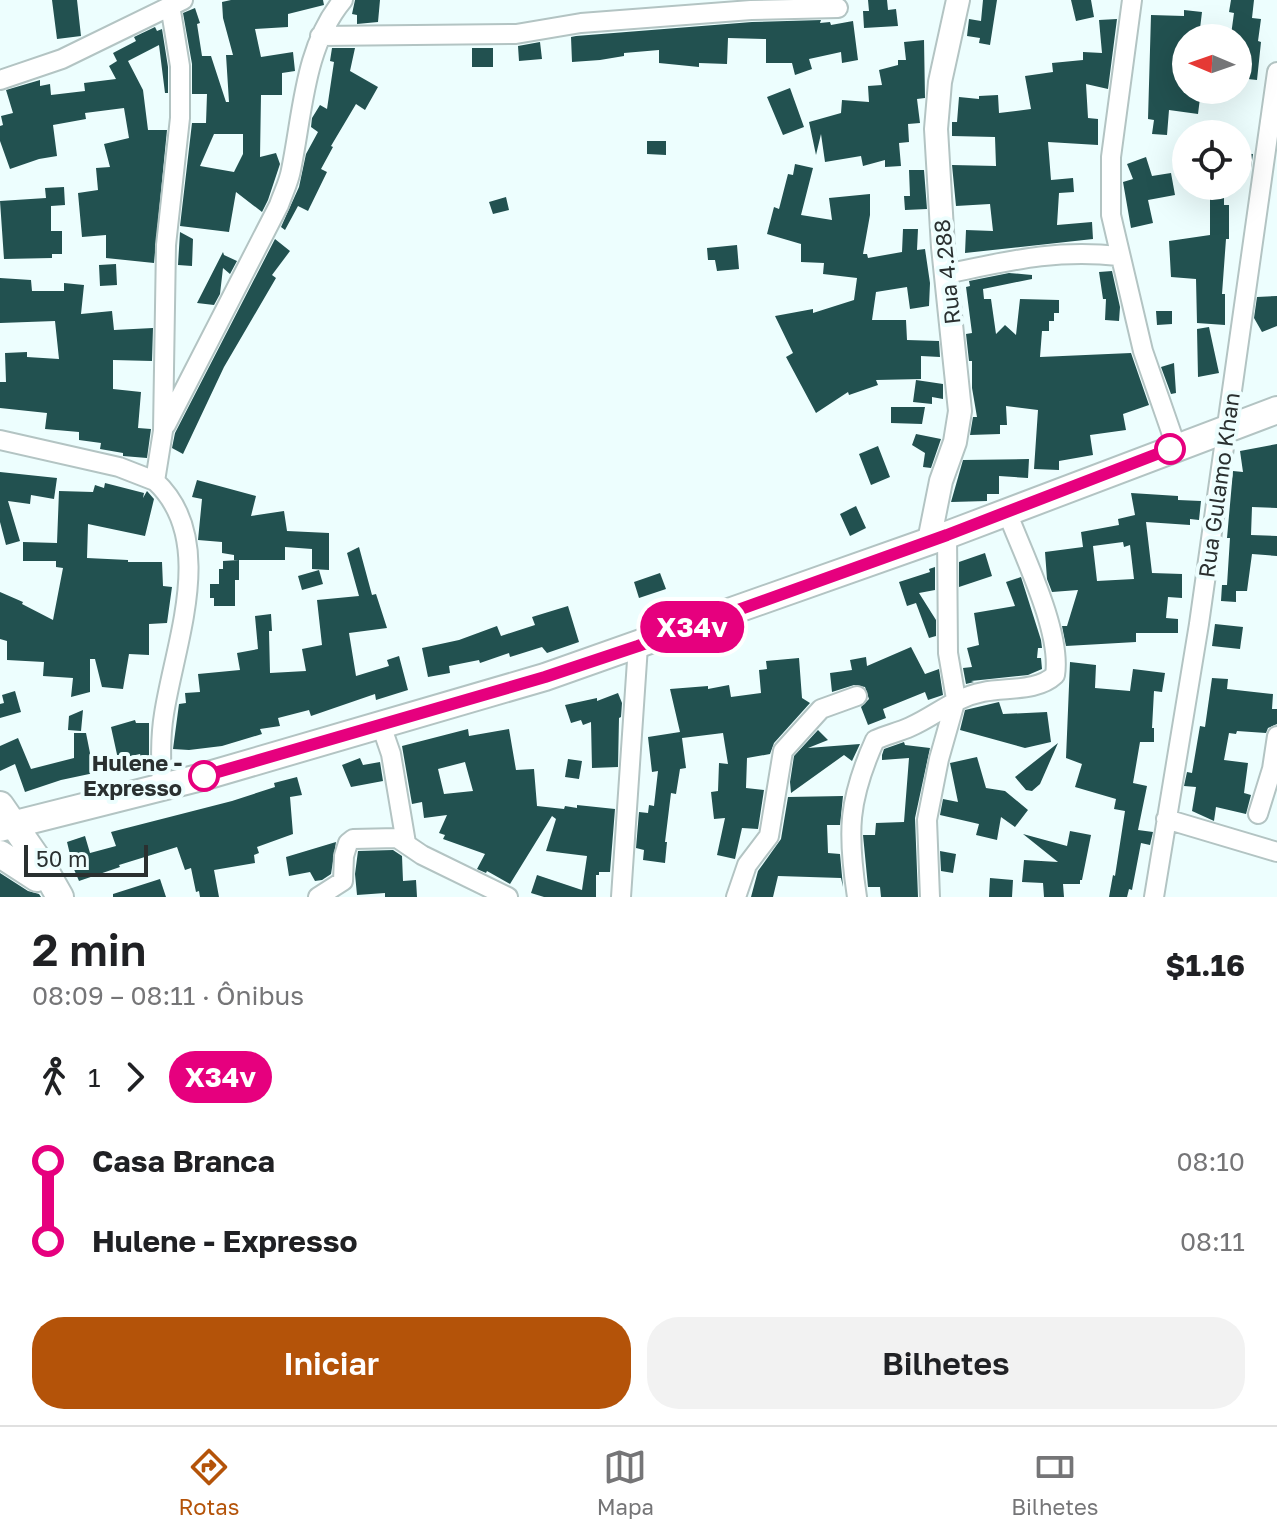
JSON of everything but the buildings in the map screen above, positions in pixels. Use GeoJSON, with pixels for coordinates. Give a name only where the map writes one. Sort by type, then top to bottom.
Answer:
{"type":"FeatureCollection","features":[{"type":"Feature","properties":{"kind":"main road"},"geometry":{"type":"LineString","coordinates":[[51,889],[4,823],[88,806],[202,777],[545,677],[938,538],[1277,410]]}},
{"type":"Feature","properties":{"kind":"main road"},"geometry":{"type":"LineString","coordinates":[[0,793],[34,806],[88,806]]}},
{"type":"Feature","properties":{"kind":"main road"},"geometry":{"type":"LineString","coordinates":[[0,854],[51,889]]}},
{"type":"Feature","properties":{"kind":"street"},"geometry":{"type":"LineString","coordinates":[[163,431],[279,205],[291,172],[302,99],[320,36],[343,0]]}},
{"type":"Feature","properties":{"kind":"street","name":"Rua 4.288"},"geometry":{"type":"LineString","coordinates":[[938,538],[941,481],[955,442],[960,411],[937,179],[936,129],[940,82],[958,0]]}},
{"type":"Feature","properties":{"kind":"street"},"geometry":{"type":"LineString","coordinates":[[1132,0],[1111,157],[1111,215],[1143,351],[1176,446]]}},
{"type":"Feature","properties":{"kind":"street"},"geometry":{"type":"LineString","coordinates":[[0,80],[62,59],[176,3],[180,118],[166,245],[163,431],[155,481]]}},
{"type":"Feature","properties":{"kind":"street"},"geometry":{"type":"LineString","coordinates":[[320,36],[516,34],[581,23],[751,10],[838,8]]}},
{"type":"Feature","properties":{"kind":"street","name":"Rua Gulamo Khan"},"geometry":{"type":"LineString","coordinates":[[1154,897],[1199,624],[1273,126],[1277,72]]}},
{"type":"Feature","properties":{"kind":"street"},"geometry":{"type":"LineString","coordinates":[[946,274],[1052,253],[1119,256]]}},
{"type":"Feature","properties":{"kind":"street"},"geometry":{"type":"LineString","coordinates":[[0,440],[119,467],[155,481],[170,494],[181,513],[186,534],[188,572],[181,639],[163,716],[162,787]]}},
{"type":"Feature","properties":{"kind":"street"},"geometry":{"type":"LineString","coordinates":[[857,897],[851,849],[853,798],[875,740],[911,727],[956,699],[1039,685],[1055,675],[1053,635],[1007,512]]}},
{"type":"Feature","properties":{"kind":"street"},"geometry":{"type":"LineString","coordinates":[[930,897],[927,820],[939,759],[956,699],[948,653],[938,538]]}},
{"type":"Feature","properties":{"kind":"street"},"geometry":{"type":"LineString","coordinates":[[621,897],[631,785],[638,646]]}},
{"type":"Feature","properties":{"kind":"street"},"geometry":{"type":"LineString","coordinates":[[736,897],[747,865],[769,836],[783,751],[821,709],[857,696]]}},
{"type":"Feature","properties":{"kind":"street"},"geometry":{"type":"LineString","coordinates":[[381,725],[394,767],[406,843]]}},
{"type":"Feature","properties":{"kind":"street"},"geometry":{"type":"LineString","coordinates":[[1258,814],[1272,769],[1277,736]]}},
{"type":"Feature","properties":{"kind":"street"},"geometry":{"type":"LineString","coordinates":[[1166,819],[1277,852]]}},
{"type":"Feature","properties":{"kind":"street"},"geometry":{"type":"LineString","coordinates":[[318,897],[343,881],[345,849],[353,839],[390,837],[508,897]]}},
{"type":"Feature","properties":{"kind":"bus line","name":"X34v"},"geometry":{"type":"LineString","coordinates":[[204,776],[545,677],[638,646],[947,535],[1170,449]]}},
{"type":"Feature","properties":{"kind":"place","name":"Hulene - Expresso"},"geometry":{"type":"Point","coordinates":[204,776]}}]}
